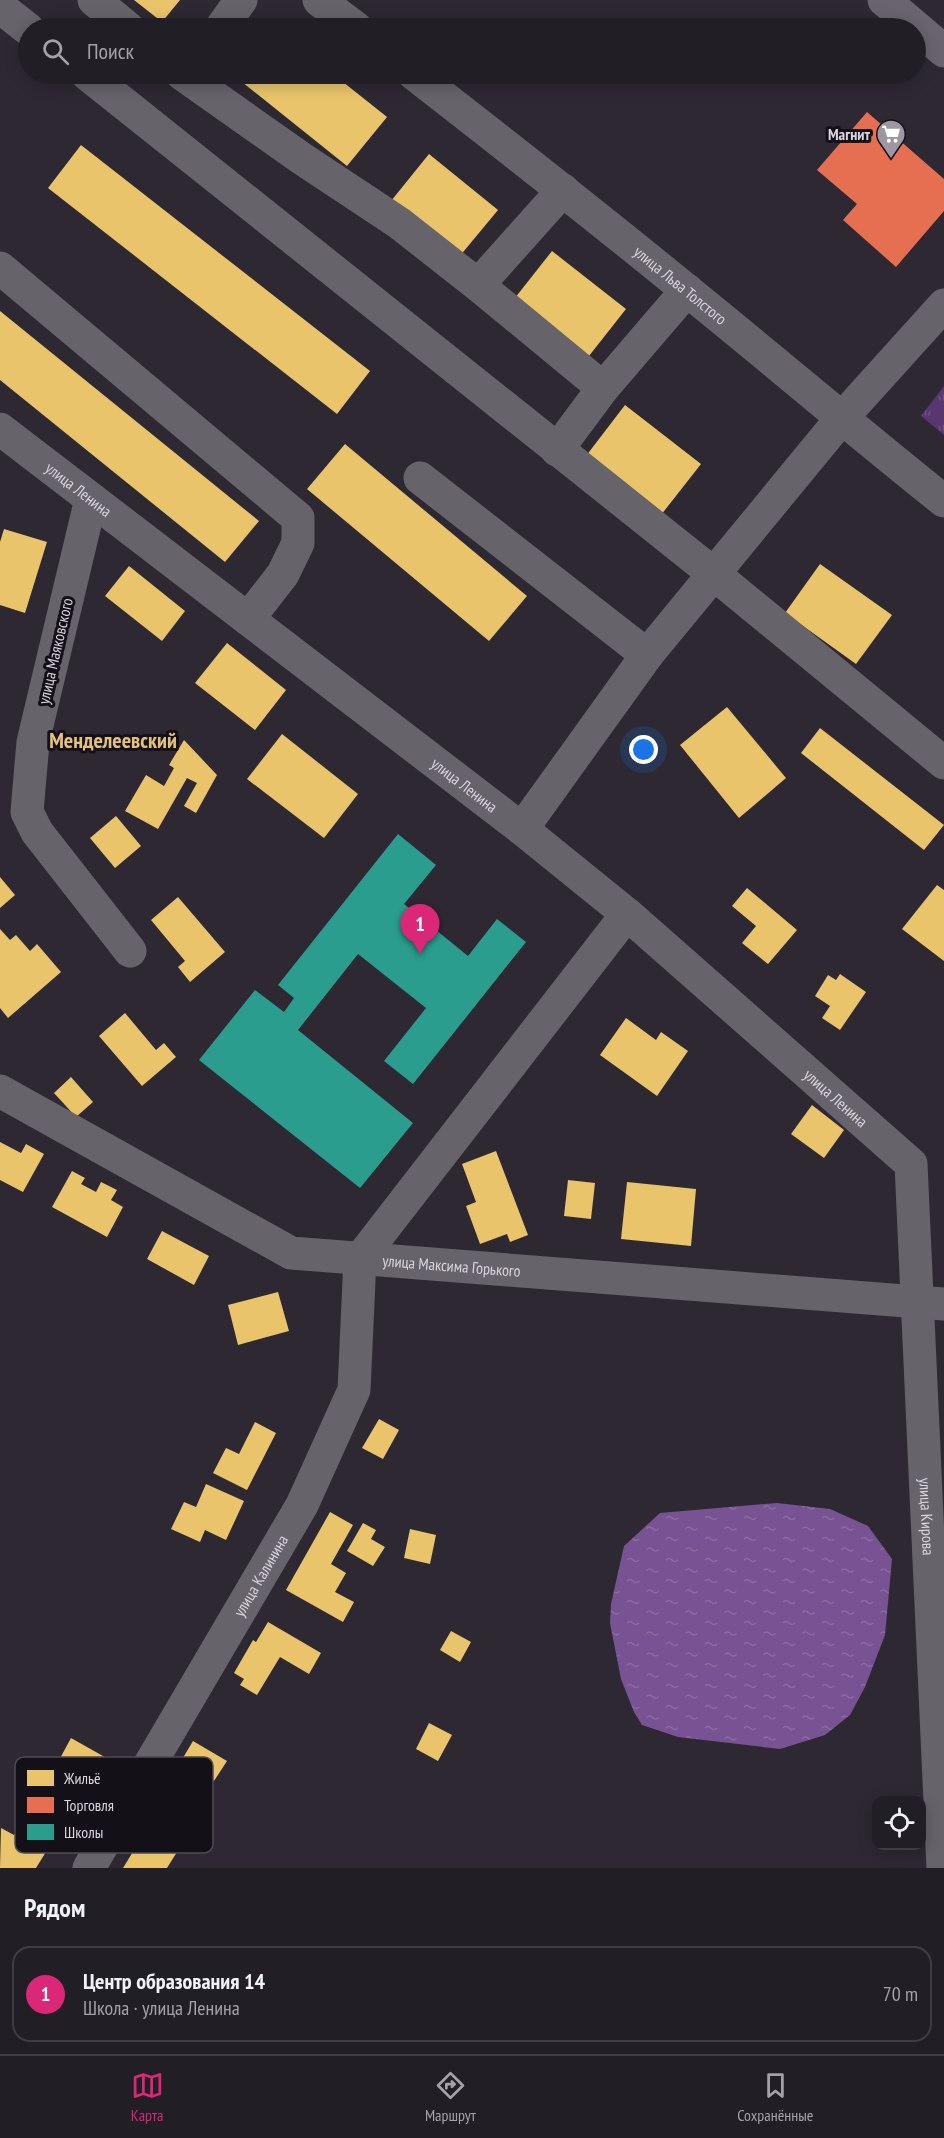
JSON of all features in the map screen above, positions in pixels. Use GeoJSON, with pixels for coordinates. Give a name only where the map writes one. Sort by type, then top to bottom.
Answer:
{"type":"FeatureCollection","features":[{"type":"Feature","properties":{"kind":"main road"},"geometry":{"type":"LineString","coordinates":[[884,0],[905,18]]}},
{"type":"Feature","properties":{"kind":"main road"},"geometry":{"type":"LineString","coordinates":[[926,36],[944,51]]}},
{"type":"Feature","properties":{"kind":"street"},"geometry":{"type":"LineString","coordinates":[[94,0],[116,18]]}},
{"type":"Feature","properties":{"kind":"street"},"geometry":{"type":"LineString","coordinates":[[228,18],[241,0]]}},
{"type":"Feature","properties":{"kind":"street"},"geometry":{"type":"LineString","coordinates":[[319,0],[343,18]]}},
{"type":"Feature","properties":{"kind":"street"},"geometry":{"type":"LineString","coordinates":[[0,7],[18,20]]}},
{"type":"Feature","properties":{"kind":"street"},"geometry":{"type":"LineString","coordinates":[[100,84],[714,574],[944,763]]}},
{"type":"Feature","properties":{"kind":"street"},"geometry":{"type":"LineString","coordinates":[[198,84],[301,158],[399,223],[603,388]]}},
{"type":"Feature","properties":{"kind":"street","name":"улица Льва Толстого"},"geometry":{"type":"LineString","coordinates":[[427,84],[563,190],[944,501]]}},
{"type":"Feature","properties":{"kind":"street"},"geometry":{"type":"LineString","coordinates":[[478,285],[563,190]]}},
{"type":"Feature","properties":{"kind":"street"},"geometry":{"type":"LineString","coordinates":[[0,268],[298,518],[298,543],[283,574],[248,619]]}},
{"type":"Feature","properties":{"kind":"street"},"geometry":{"type":"LineString","coordinates":[[557,450],[603,388],[687,290]]}},
{"type":"Feature","properties":{"kind":"street"},"geometry":{"type":"LineString","coordinates":[[522,829],[647,655],[841,419],[944,305]]}},
{"type":"Feature","properties":{"kind":"street","name":"улица Ленина"},"geometry":{"type":"LineString","coordinates":[[0,429],[522,829],[627,914],[911,1164]]}},
{"type":"Feature","properties":{"kind":"street"},"geometry":{"type":"LineString","coordinates":[[420,478],[647,655]]}},
{"type":"Feature","properties":{"kind":"street","name":"улица Маяковского"},"geometry":{"type":"LineString","coordinates":[[91,499],[33,742],[27,812],[37,832],[130,951]]}},
{"type":"Feature","properties":{"kind":"street"},"geometry":{"type":"LineString","coordinates":[[360,1259],[627,914]]}},
{"type":"Feature","properties":{"kind":"street","name":"улица Максима Горького"},"geometry":{"type":"LineString","coordinates":[[0,1091],[291,1253],[930,1303]]}},
{"type":"Feature","properties":{"kind":"street","name":"улица Кирова"},"geometry":{"type":"LineString","coordinates":[[911,1164],[930,1303],[943,1868]]}},
{"type":"Feature","properties":{"kind":"street","name":"улица Калинина"},"geometry":{"type":"LineString","coordinates":[[154,1757],[302,1505],[354,1390],[360,1259]]}},
{"type":"Feature","properties":{"kind":"street","name":"улица Калинина"},"geometry":{"type":"LineString","coordinates":[[89,1868],[98,1853]]}},
{"type":"Feature","properties":{"kind":"green space"},"geometry":{"type":"Polygon","coordinates":[[[944,386],[944,435],[921,416],[944,386]]]}},
{"type":"Feature","properties":{"kind":"water"},"geometry":{"type":"Polygon","coordinates":[[[777,1503],[830,1509],[868,1526],[892,1559],[885,1635],[865,1687],[850,1715],[825,1735],[780,1749],[678,1737],[642,1725],[634,1712],[621,1679],[610,1623],[611,1604],[624,1546],[660,1513],[777,1503]]]}},
{"type":"Feature","properties":{"kind":"building: Жильё"},"geometry":{"type":"Polygon","coordinates":[[[134,0],[180,0],[165,18],[157,18],[134,0]]]}},
{"type":"Feature","properties":{"kind":"building: Жильё"},"geometry":{"type":"Polygon","coordinates":[[[244,84],[346,84],[387,117],[347,166],[244,84]]]}},
{"type":"Feature","properties":{"kind":"building: Жильё"},"geometry":{"type":"Polygon","coordinates":[[[81,145],[370,371],[337,414],[48,188],[81,145]]]}},
{"type":"Feature","properties":{"kind":"building: Жильё"},"geometry":{"type":"Polygon","coordinates":[[[429,154],[498,210],[459,257],[391,201],[429,154]]]}},
{"type":"Feature","properties":{"kind":"building: Жильё"},"geometry":{"type":"Polygon","coordinates":[[[552,251],[626,309],[585,361],[511,303],[552,251]]]}},
{"type":"Feature","properties":{"kind":"building: Жильё"},"geometry":{"type":"Polygon","coordinates":[[[0,311],[259,521],[225,562],[0,380],[0,311]]]}},
{"type":"Feature","properties":{"kind":"building: Жильё"},"geometry":{"type":"Polygon","coordinates":[[[625,405],[701,464],[661,515],[586,456],[625,405]]]}},
{"type":"Feature","properties":{"kind":"building: Жильё"},"geometry":{"type":"Polygon","coordinates":[[[345,444],[527,596],[489,641],[307,489],[345,444]]]}},
{"type":"Feature","properties":{"kind":"building: Жильё"},"geometry":{"type":"Polygon","coordinates":[[[4,529],[47,542],[25,613],[0,605],[0,542],[4,529]]]}},
{"type":"Feature","properties":{"kind":"building: Жильё"},"geometry":{"type":"Polygon","coordinates":[[[820,564],[892,615],[856,664],[785,613],[820,564]]]}},
{"type":"Feature","properties":{"kind":"building: Жильё"},"geometry":{"type":"Polygon","coordinates":[[[129,566],[185,611],[162,641],[105,596],[129,566]]]}},
{"type":"Feature","properties":{"kind":"building: Жильё"},"geometry":{"type":"Polygon","coordinates":[[[227,643],[286,690],[255,730],[195,683],[227,643]]]}},
{"type":"Feature","properties":{"kind":"building: Жильё"},"geometry":{"type":"Polygon","coordinates":[[[727,707],[786,778],[739,818],[680,745],[727,707]]]}},
{"type":"Feature","properties":{"kind":"building: Жильё"},"geometry":{"type":"Polygon","coordinates":[[[820,728],[944,825],[924,850],[801,753],[820,728]]]}},
{"type":"Feature","properties":{"kind":"building: Жильё"},"geometry":{"type":"Polygon","coordinates":[[[282,734],[358,794],[324,838],[247,779],[282,734]]]}},
{"type":"Feature","properties":{"kind":"building: Жильё"},"geometry":{"type":"Polygon","coordinates":[[[184,740],[217,775],[196,813],[184,806],[197,783],[187,778],[158,829],[125,811],[146,775],[164,786],[174,768],[169,765],[184,740]]]}},
{"type":"Feature","properties":{"kind":"building: Жильё"},"geometry":{"type":"Polygon","coordinates":[[[116,816],[141,846],[115,868],[90,838],[116,816]]]}},
{"type":"Feature","properties":{"kind":"building: Жильё"},"geometry":{"type":"Polygon","coordinates":[[[0,877],[15,895],[0,908],[0,877]]]}},
{"type":"Feature","properties":{"kind":"building: Жильё"},"geometry":{"type":"Polygon","coordinates":[[[937,885],[944,890],[944,961],[902,929],[937,885]]]}},
{"type":"Feature","properties":{"kind":"building: Жильё"},"geometry":{"type":"Polygon","coordinates":[[[747,888],[797,930],[768,964],[742,943],[756,926],[732,906],[747,888]]]}},
{"type":"Feature","properties":{"kind":"building: Жильё"},"geometry":{"type":"Polygon","coordinates":[[[178,897],[225,952],[190,982],[178,967],[185,961],[151,920],[178,897]]]}},
{"type":"Feature","properties":{"kind":"building: Жильё"},"geometry":{"type":"Polygon","coordinates":[[[0,929],[10,940],[16,935],[30,951],[37,944],[61,972],[8,1018],[0,1008],[0,929]]]}},
{"type":"Feature","properties":{"kind":"building: Жильё"},"geometry":{"type":"Polygon","coordinates":[[[840,974],[866,992],[840,1030],[822,1018],[830,1006],[815,996],[828,975],[836,980],[840,974]]]}},
{"type":"Feature","properties":{"kind":"building: Жильё"},"geometry":{"type":"Polygon","coordinates":[[[125,1013],[156,1050],[164,1043],[176,1057],[142,1086],[99,1036],[125,1013]]]}},
{"type":"Feature","properties":{"kind":"building: Жильё"},"geometry":{"type":"Polygon","coordinates":[[[626,1018],[656,1040],[661,1032],[688,1051],[657,1096],[600,1055],[626,1018]]]}},
{"type":"Feature","properties":{"kind":"building: Жильё"},"geometry":{"type":"Polygon","coordinates":[[[71,1077],[93,1102],[76,1117],[54,1093],[71,1077]]]}},
{"type":"Feature","properties":{"kind":"building: Жильё"},"geometry":{"type":"Polygon","coordinates":[[[812,1105],[844,1130],[824,1158],[791,1134],[812,1105]]]}},
{"type":"Feature","properties":{"kind":"building: Жильё"},"geometry":{"type":"Polygon","coordinates":[[[0,1142],[21,1153],[26,1144],[44,1154],[23,1192],[0,1180],[0,1142]]]}},
{"type":"Feature","properties":{"kind":"building: Жильё"},"geometry":{"type":"Polygon","coordinates":[[[496,1151],[528,1235],[510,1242],[507,1234],[480,1244],[466,1206],[476,1202],[462,1164],[496,1151]]]}},
{"type":"Feature","properties":{"kind":"building: Жильё"},"geometry":{"type":"Polygon","coordinates":[[[72,1171],[85,1178],[81,1184],[96,1192],[101,1182],[117,1190],[111,1200],[123,1207],[107,1237],[52,1207],[72,1171]]]}},
{"type":"Feature","properties":{"kind":"building: Жильё"},"geometry":{"type":"Polygon","coordinates":[[[568,1180],[595,1183],[591,1219],[564,1216],[568,1180]]]}},
{"type":"Feature","properties":{"kind":"building: Жильё"},"geometry":{"type":"Polygon","coordinates":[[[627,1182],[696,1189],[691,1246],[621,1239],[627,1182]]]}},
{"type":"Feature","properties":{"kind":"building: Жильё"},"geometry":{"type":"Polygon","coordinates":[[[162,1231],[209,1256],[194,1285],[147,1259],[162,1231]]]}},
{"type":"Feature","properties":{"kind":"building: Жильё"},"geometry":{"type":"Polygon","coordinates":[[[278,1292],[289,1331],[238,1345],[228,1305],[278,1292]]]}},
{"type":"Feature","properties":{"kind":"building: Жильё"},"geometry":{"type":"Polygon","coordinates":[[[379,1419],[399,1430],[383,1459],[362,1448],[379,1419]]]}},
{"type":"Feature","properties":{"kind":"building: Жильё"},"geometry":{"type":"Polygon","coordinates":[[[255,1422],[276,1433],[247,1490],[213,1473],[226,1448],[239,1454],[255,1422]]]}},
{"type":"Feature","properties":{"kind":"building: Жильё"},"geometry":{"type":"Polygon","coordinates":[[[206,1484],[244,1501],[226,1540],[205,1530],[200,1542],[171,1529],[184,1502],[196,1507],[206,1484]]]}},
{"type":"Feature","properties":{"kind":"building: Жильё"},"geometry":{"type":"Polygon","coordinates":[[[330,1512],[353,1525],[331,1564],[346,1573],[335,1592],[354,1602],[343,1622],[286,1590],[330,1512]]]}},
{"type":"Feature","properties":{"kind":"building: Жильё"},"geometry":{"type":"Polygon","coordinates":[[[363,1523],[376,1530],[371,1539],[385,1547],[373,1566],[347,1551],[363,1523]]]}},
{"type":"Feature","properties":{"kind":"building: Жильё"},"geometry":{"type":"Polygon","coordinates":[[[410,1529],[436,1535],[430,1564],[404,1558],[410,1529]]]}},
{"type":"Feature","properties":{"kind":"building: Жильё"},"geometry":{"type":"Polygon","coordinates":[[[268,1622],[321,1653],[309,1674],[280,1657],[257,1695],[240,1685],[244,1679],[234,1673],[253,1640],[256,1642],[268,1622]]]}},
{"type":"Feature","properties":{"kind":"building: Жильё"},"geometry":{"type":"Polygon","coordinates":[[[451,1631],[471,1642],[460,1662],[440,1650],[451,1631]]]}},
{"type":"Feature","properties":{"kind":"building: Жильё"},"geometry":{"type":"Polygon","coordinates":[[[429,1723],[452,1735],[438,1761],[416,1749],[429,1723]]]}},
{"type":"Feature","properties":{"kind":"building: Жильё"},"geometry":{"type":"Polygon","coordinates":[[[71,1738],[105,1757],[61,1757],[71,1738]]]}},
{"type":"Feature","properties":{"kind":"building: Жильё"},"geometry":{"type":"Polygon","coordinates":[[[193,1741],[227,1761],[214,1781],[213,1757],[183,1757],[193,1741]]]}},
{"type":"Feature","properties":{"kind":"building: Жильё"},"geometry":{"type":"Polygon","coordinates":[[[1,1828],[14,1835],[15,1833],[15,1853],[45,1853],[36,1868],[0,1868],[1,1828]]]}},
{"type":"Feature","properties":{"kind":"building: Жильё"},"geometry":{"type":"Polygon","coordinates":[[[132,1853],[176,1853],[167,1868],[123,1868],[132,1853]]]}},
{"type":"Feature","properties":{"kind":"building: Торговля"},"geometry":{"type":"Polygon","coordinates":[[[867,112],[944,179],[944,211],[896,267],[843,220],[857,204],[817,170],[867,112]]]}},
{"type":"Feature","properties":{"kind":"building: Школы"},"geometry":{"type":"Polygon","coordinates":[[[398,834],[436,865],[404,904],[468,956],[497,919],[526,942],[413,1084],[384,1061],[426,1008],[358,954],[298,1030],[413,1123],[360,1188],[199,1060],[255,990],[284,1012],[294,998],[278,985],[398,834]]]}},
{"type":"Feature","properties":{"kind":"place","name":"Магнит"},"geometry":{"type":"Point","coordinates":[891,160]}},
{"type":"Feature","properties":{"kind":"place","name":"Центр образования 14"},"geometry":{"type":"Point","coordinates":[420,954]}},
{"type":"Feature","properties":{"kind":"district","name":"Менделеевский"},"geometry":{"type":"Point","coordinates":[113,740]}}]}
